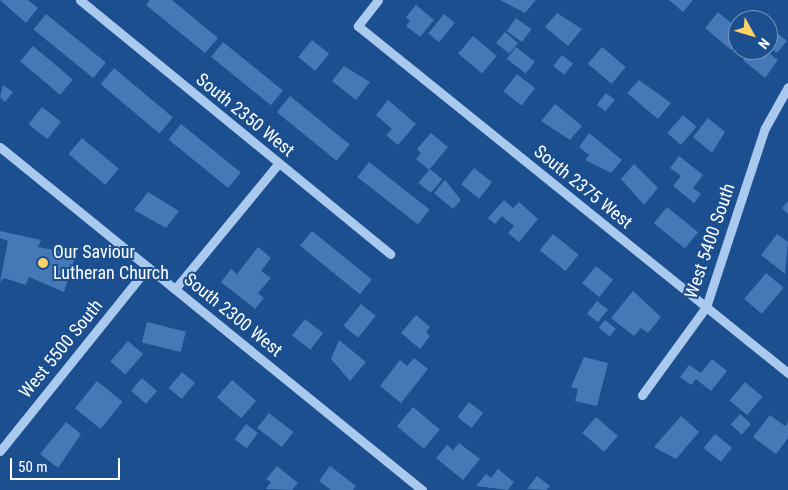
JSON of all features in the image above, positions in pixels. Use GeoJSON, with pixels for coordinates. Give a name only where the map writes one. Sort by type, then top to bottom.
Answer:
{"type":"FeatureCollection","features":[{"type":"Feature","properties":{"kind":"street","name":"South 2350 West"},"geometry":{"type":"LineString","coordinates":[[80,0],[390,254]]}},
{"type":"Feature","properties":{"kind":"street","name":"South 2375 West"},"geometry":{"type":"LineString","coordinates":[[378,0],[358,26],[788,373]]}},
{"type":"Feature","properties":{"kind":"street","name":"West 5400 South"},"geometry":{"type":"LineString","coordinates":[[642,395],[706,307],[764,128],[788,87]]}},
{"type":"Feature","properties":{"kind":"street","name":"South 2300 West"},"geometry":{"type":"LineString","coordinates":[[0,147],[422,490]]}},
{"type":"Feature","properties":{"kind":"street"},"geometry":{"type":"LineString","coordinates":[[175,289],[279,163]]}},
{"type":"Feature","properties":{"kind":"street","name":"West 5500 South"},"geometry":{"type":"LineString","coordinates":[[0,451],[148,267]]}},
{"type":"Feature","properties":{"kind":"building"},"geometry":{"type":"Polygon","coordinates":[[[0,0],[28,0],[38,8],[26,23],[0,0]]]}},
{"type":"Feature","properties":{"kind":"building"},"geometry":{"type":"Polygon","coordinates":[[[150,0],[172,0],[218,38],[205,53],[146,5],[150,0]]]}},
{"type":"Feature","properties":{"kind":"building"},"geometry":{"type":"Polygon","coordinates":[[[500,0],[536,0],[525,13],[500,0]]]}},
{"type":"Feature","properties":{"kind":"building"},"geometry":{"type":"Polygon","coordinates":[[[669,0],[693,0],[683,12],[669,0]]]}},
{"type":"Feature","properties":{"kind":"building"},"geometry":{"type":"Polygon","coordinates":[[[416,5],[434,20],[420,37],[406,26],[410,21],[406,17],[416,5]]]}},
{"type":"Feature","properties":{"kind":"building"},"geometry":{"type":"Polygon","coordinates":[[[718,12],[728,20],[728,47],[705,28],[718,12]]]}},
{"type":"Feature","properties":{"kind":"building"},"geometry":{"type":"Polygon","coordinates":[[[557,13],[582,29],[568,46],[545,27],[557,13]]]}},
{"type":"Feature","properties":{"kind":"building"},"geometry":{"type":"Polygon","coordinates":[[[46,14],[106,62],[93,78],[33,30],[46,14]]]}},
{"type":"Feature","properties":{"kind":"building"},"geometry":{"type":"Polygon","coordinates":[[[444,14],[455,23],[439,42],[428,33],[444,14]]]}},
{"type":"Feature","properties":{"kind":"building"},"geometry":{"type":"Polygon","coordinates":[[[516,18],[531,29],[522,42],[507,31],[516,18]]]}},
{"type":"Feature","properties":{"kind":"building"},"geometry":{"type":"Polygon","coordinates":[[[505,32],[518,43],[509,54],[496,43],[505,32]]]}},
{"type":"Feature","properties":{"kind":"building"},"geometry":{"type":"Polygon","coordinates":[[[778,34],[787,41],[778,52],[778,34]]]}},
{"type":"Feature","properties":{"kind":"building"},"geometry":{"type":"Polygon","coordinates":[[[473,36],[497,56],[482,74],[458,54],[473,36]]]}},
{"type":"Feature","properties":{"kind":"building"},"geometry":{"type":"Polygon","coordinates":[[[312,40],[329,54],[315,71],[298,57],[312,40]]]}},
{"type":"Feature","properties":{"kind":"building"},"geometry":{"type":"Polygon","coordinates":[[[223,42],[283,90],[271,105],[211,57],[223,42]]]}},
{"type":"Feature","properties":{"kind":"building"},"geometry":{"type":"Polygon","coordinates":[[[33,46],[73,79],[60,95],[20,61],[33,46]]]}},
{"type":"Feature","properties":{"kind":"building"},"geometry":{"type":"Polygon","coordinates":[[[516,47],[535,62],[526,74],[507,59],[516,47]]]}},
{"type":"Feature","properties":{"kind":"building"},"geometry":{"type":"Polygon","coordinates":[[[602,47],[626,67],[612,84],[588,64],[602,47]]]}},
{"type":"Feature","properties":{"kind":"building"},"geometry":{"type":"Polygon","coordinates":[[[562,55],[573,64],[564,75],[553,66],[562,55]]]}},
{"type":"Feature","properties":{"kind":"building"},"geometry":{"type":"Polygon","coordinates":[[[743,60],[778,60],[765,78],[743,60]]]}},
{"type":"Feature","properties":{"kind":"building"},"geometry":{"type":"Polygon","coordinates":[[[344,66],[370,82],[356,100],[332,81],[344,66]]]}},
{"type":"Feature","properties":{"kind":"building"},"geometry":{"type":"Polygon","coordinates":[[[114,68],[173,117],[159,134],[101,84],[114,68]]]}},
{"type":"Feature","properties":{"kind":"building"},"geometry":{"type":"Polygon","coordinates":[[[517,74],[535,88],[522,105],[503,91],[517,74]]]}},
{"type":"Feature","properties":{"kind":"building"},"geometry":{"type":"Polygon","coordinates":[[[639,80],[671,103],[658,119],[627,93],[639,80]]]}},
{"type":"Feature","properties":{"kind":"building"},"geometry":{"type":"Polygon","coordinates":[[[3,85],[13,92],[5,102],[0,97],[3,85]]]}},
{"type":"Feature","properties":{"kind":"building"},"geometry":{"type":"Polygon","coordinates":[[[606,93],[615,100],[605,112],[597,105],[606,93]]]}},
{"type":"Feature","properties":{"kind":"building"},"geometry":{"type":"Polygon","coordinates":[[[290,96],[350,144],[337,161],[277,112],[290,96]]]}},
{"type":"Feature","properties":{"kind":"building"},"geometry":{"type":"Polygon","coordinates":[[[388,100],[416,124],[398,145],[386,135],[392,129],[376,115],[388,100]]]}},
{"type":"Feature","properties":{"kind":"building"},"geometry":{"type":"Polygon","coordinates":[[[555,104],[582,126],[570,140],[541,121],[555,104]]]}},
{"type":"Feature","properties":{"kind":"building"},"geometry":{"type":"Polygon","coordinates":[[[42,107],[61,122],[47,139],[28,124],[42,107]]]}},
{"type":"Feature","properties":{"kind":"building"},"geometry":{"type":"Polygon","coordinates":[[[683,115],[697,127],[681,145],[667,133],[683,115]]]}},
{"type":"Feature","properties":{"kind":"building"},"geometry":{"type":"Polygon","coordinates":[[[708,118],[725,132],[712,153],[693,137],[708,118]]]}},
{"type":"Feature","properties":{"kind":"building"},"geometry":{"type":"Polygon","coordinates":[[[181,124],[241,172],[228,188],[168,140],[181,124]]]}},
{"type":"Feature","properties":{"kind":"building"},"geometry":{"type":"Polygon","coordinates":[[[431,133],[448,147],[429,170],[416,159],[421,153],[417,149],[431,133]]]}},
{"type":"Feature","properties":{"kind":"building"},"geometry":{"type":"Polygon","coordinates":[[[589,133],[622,160],[611,173],[585,160],[589,155],[579,147],[589,133]]]}},
{"type":"Feature","properties":{"kind":"building"},"geometry":{"type":"Polygon","coordinates":[[[82,138],[119,169],[105,185],[69,154],[82,138]]]}},
{"type":"Feature","properties":{"kind":"building"},"geometry":{"type":"Polygon","coordinates":[[[679,156],[703,175],[693,188],[701,194],[694,203],[673,186],[681,176],[670,168],[679,156]]]}},
{"type":"Feature","properties":{"kind":"building"},"geometry":{"type":"Polygon","coordinates":[[[369,162],[430,209],[418,224],[357,177],[369,162]]]}},
{"type":"Feature","properties":{"kind":"building"},"geometry":{"type":"Polygon","coordinates":[[[634,164],[658,188],[644,205],[621,179],[634,164]]]}},
{"type":"Feature","properties":{"kind":"building"},"geometry":{"type":"Polygon","coordinates":[[[474,168],[492,182],[479,199],[461,185],[474,168]]]}},
{"type":"Feature","properties":{"kind":"building"},"geometry":{"type":"Polygon","coordinates":[[[430,169],[442,179],[431,193],[418,183],[430,169]]]}},
{"type":"Feature","properties":{"kind":"building"},"geometry":{"type":"Polygon","coordinates":[[[445,180],[461,200],[453,209],[434,193],[445,180]]]}},
{"type":"Feature","properties":{"kind":"building"},"geometry":{"type":"Polygon","coordinates":[[[148,192],[179,211],[166,228],[134,210],[148,192]]]}},
{"type":"Feature","properties":{"kind":"building"},"geometry":{"type":"Polygon","coordinates":[[[504,200],[513,208],[519,202],[538,219],[519,242],[508,233],[514,226],[502,216],[495,224],[488,218],[504,200]]]}},
{"type":"Feature","properties":{"kind":"building"},"geometry":{"type":"Polygon","coordinates":[[[788,201],[788,214],[782,208],[788,201]]]}},
{"type":"Feature","properties":{"kind":"building"},"geometry":{"type":"Polygon","coordinates":[[[667,207],[698,232],[685,248],[654,223],[667,207]]]}},
{"type":"Feature","properties":{"kind":"building"},"geometry":{"type":"Polygon","coordinates":[[[0,231],[41,240],[38,247],[76,254],[64,292],[29,277],[26,285],[4,278],[0,282],[8,241],[0,238],[0,231]]]}},
{"type":"Feature","properties":{"kind":"building"},"geometry":{"type":"Polygon","coordinates":[[[312,231],[372,279],[360,294],[300,246],[312,231]]]}},
{"type":"Feature","properties":{"kind":"building"},"geometry":{"type":"Polygon","coordinates":[[[553,234],[579,255],[565,271],[540,250],[553,234]]]}},
{"type":"Feature","properties":{"kind":"building"},"geometry":{"type":"Polygon","coordinates":[[[777,234],[788,242],[785,274],[761,255],[777,234]]]}},
{"type":"Feature","properties":{"kind":"building"},"geometry":{"type":"Polygon","coordinates":[[[258,247],[271,258],[261,271],[271,278],[258,293],[264,298],[255,309],[221,282],[231,269],[237,274],[258,247]]]}},
{"type":"Feature","properties":{"kind":"building"},"geometry":{"type":"Polygon","coordinates":[[[596,266],[613,280],[599,297],[582,283],[596,266]]]}},
{"type":"Feature","properties":{"kind":"building"},"geometry":{"type":"Polygon","coordinates":[[[766,273],[784,288],[762,314],[744,299],[766,273]]]}},
{"type":"Feature","properties":{"kind":"building"},"geometry":{"type":"Polygon","coordinates":[[[633,291],[661,317],[648,333],[641,328],[634,336],[611,318],[633,291]]]}},
{"type":"Feature","properties":{"kind":"building"},"geometry":{"type":"Polygon","coordinates":[[[597,301],[608,310],[598,322],[587,313],[597,301]]]}},
{"type":"Feature","properties":{"kind":"building"},"geometry":{"type":"Polygon","coordinates":[[[361,304],[376,316],[358,338],[343,326],[361,304]]]}},
{"type":"Feature","properties":{"kind":"building"},"geometry":{"type":"Polygon","coordinates":[[[416,315],[430,327],[426,332],[430,336],[420,349],[401,333],[416,315]]]}},
{"type":"Feature","properties":{"kind":"building"},"geometry":{"type":"Polygon","coordinates":[[[305,319],[323,333],[310,350],[292,336],[305,319]]]}},
{"type":"Feature","properties":{"kind":"building"},"geometry":{"type":"Polygon","coordinates":[[[605,320],[616,329],[610,337],[599,328],[605,320]]]}},
{"type":"Feature","properties":{"kind":"building"},"geometry":{"type":"Polygon","coordinates":[[[147,322],[186,332],[181,352],[142,342],[147,322]]]}},
{"type":"Feature","properties":{"kind":"building"},"geometry":{"type":"Polygon","coordinates":[[[339,340],[366,362],[350,381],[331,359],[339,340]]]}},
{"type":"Feature","properties":{"kind":"building"},"geometry":{"type":"Polygon","coordinates":[[[128,341],[143,354],[125,374],[110,361],[128,341]]]}},
{"type":"Feature","properties":{"kind":"building"},"geometry":{"type":"Polygon","coordinates":[[[584,357],[608,363],[597,406],[575,401],[578,389],[571,387],[584,357]]]}},
{"type":"Feature","properties":{"kind":"building"},"geometry":{"type":"Polygon","coordinates":[[[414,358],[428,369],[401,403],[380,386],[400,360],[407,366],[414,358]]]}},
{"type":"Feature","properties":{"kind":"building"},"geometry":{"type":"Polygon","coordinates":[[[712,359],[727,371],[711,391],[696,379],[691,385],[680,377],[689,365],[701,373],[712,359]]]}},
{"type":"Feature","properties":{"kind":"building"},"geometry":{"type":"Polygon","coordinates":[[[182,372],[195,383],[182,399],[169,388],[182,372]]]}},
{"type":"Feature","properties":{"kind":"building"},"geometry":{"type":"Polygon","coordinates":[[[142,378],[157,391],[146,404],[131,391],[142,378]]]}},
{"type":"Feature","properties":{"kind":"building"},"geometry":{"type":"Polygon","coordinates":[[[232,380],[256,401],[241,418],[217,397],[232,380]]]}},
{"type":"Feature","properties":{"kind":"building"},"geometry":{"type":"Polygon","coordinates":[[[97,381],[123,402],[101,429],[75,408],[97,381]]]}},
{"type":"Feature","properties":{"kind":"building"},"geometry":{"type":"Polygon","coordinates":[[[745,382],[763,397],[747,415],[730,400],[745,382]]]}},
{"type":"Feature","properties":{"kind":"building"},"geometry":{"type":"Polygon","coordinates":[[[469,402],[483,413],[471,428],[457,417],[469,402]]]}},
{"type":"Feature","properties":{"kind":"building"},"geometry":{"type":"Polygon","coordinates":[[[413,407],[440,429],[424,449],[397,426],[413,407]]]}},
{"type":"Feature","properties":{"kind":"building"},"geometry":{"type":"Polygon","coordinates":[[[269,413],[293,432],[282,447],[257,428],[269,413]]]}},
{"type":"Feature","properties":{"kind":"building"},"geometry":{"type":"Polygon","coordinates":[[[740,414],[751,424],[742,434],[731,424],[740,414]]]}},
{"type":"Feature","properties":{"kind":"building"},"geometry":{"type":"Polygon","coordinates":[[[770,415],[785,426],[788,422],[788,438],[776,454],[753,437],[770,415]]]}},
{"type":"Feature","properties":{"kind":"building"},"geometry":{"type":"Polygon","coordinates":[[[681,416],[699,432],[676,459],[654,447],[681,416]]]}},
{"type":"Feature","properties":{"kind":"building"},"geometry":{"type":"Polygon","coordinates":[[[596,417],[618,436],[604,452],[582,433],[596,417]]]}},
{"type":"Feature","properties":{"kind":"building"},"geometry":{"type":"Polygon","coordinates":[[[66,422],[81,434],[58,468],[40,454],[66,422]]]}},
{"type":"Feature","properties":{"kind":"building"},"geometry":{"type":"Polygon","coordinates":[[[246,424],[258,433],[247,448],[235,439],[246,424]]]}},
{"type":"Feature","properties":{"kind":"building"},"geometry":{"type":"Polygon","coordinates":[[[715,434],[732,448],[721,462],[704,448],[715,434]]]}},
{"type":"Feature","properties":{"kind":"building"},"geometry":{"type":"Polygon","coordinates":[[[459,443],[480,459],[463,480],[436,458],[447,445],[453,450],[459,443]]]}},
{"type":"Feature","properties":{"kind":"building"},"geometry":{"type":"Polygon","coordinates":[[[277,466],[298,483],[292,490],[266,489],[271,482],[266,479],[277,466]]]}},
{"type":"Feature","properties":{"kind":"building"},"geometry":{"type":"Polygon","coordinates":[[[330,466],[356,486],[353,490],[331,490],[319,481],[330,466]]]}},
{"type":"Feature","properties":{"kind":"building"},"geometry":{"type":"Polygon","coordinates":[[[498,469],[514,482],[508,490],[476,486],[486,474],[491,478],[498,469]]]}},
{"type":"Feature","properties":{"kind":"building"},"geometry":{"type":"Polygon","coordinates":[[[537,476],[550,486],[546,490],[527,489],[537,476]]]}},
{"type":"Feature","properties":{"kind":"place","name":"Our Saviour Lutheran Church"},"geometry":{"type":"Point","coordinates":[43,263]}}]}
